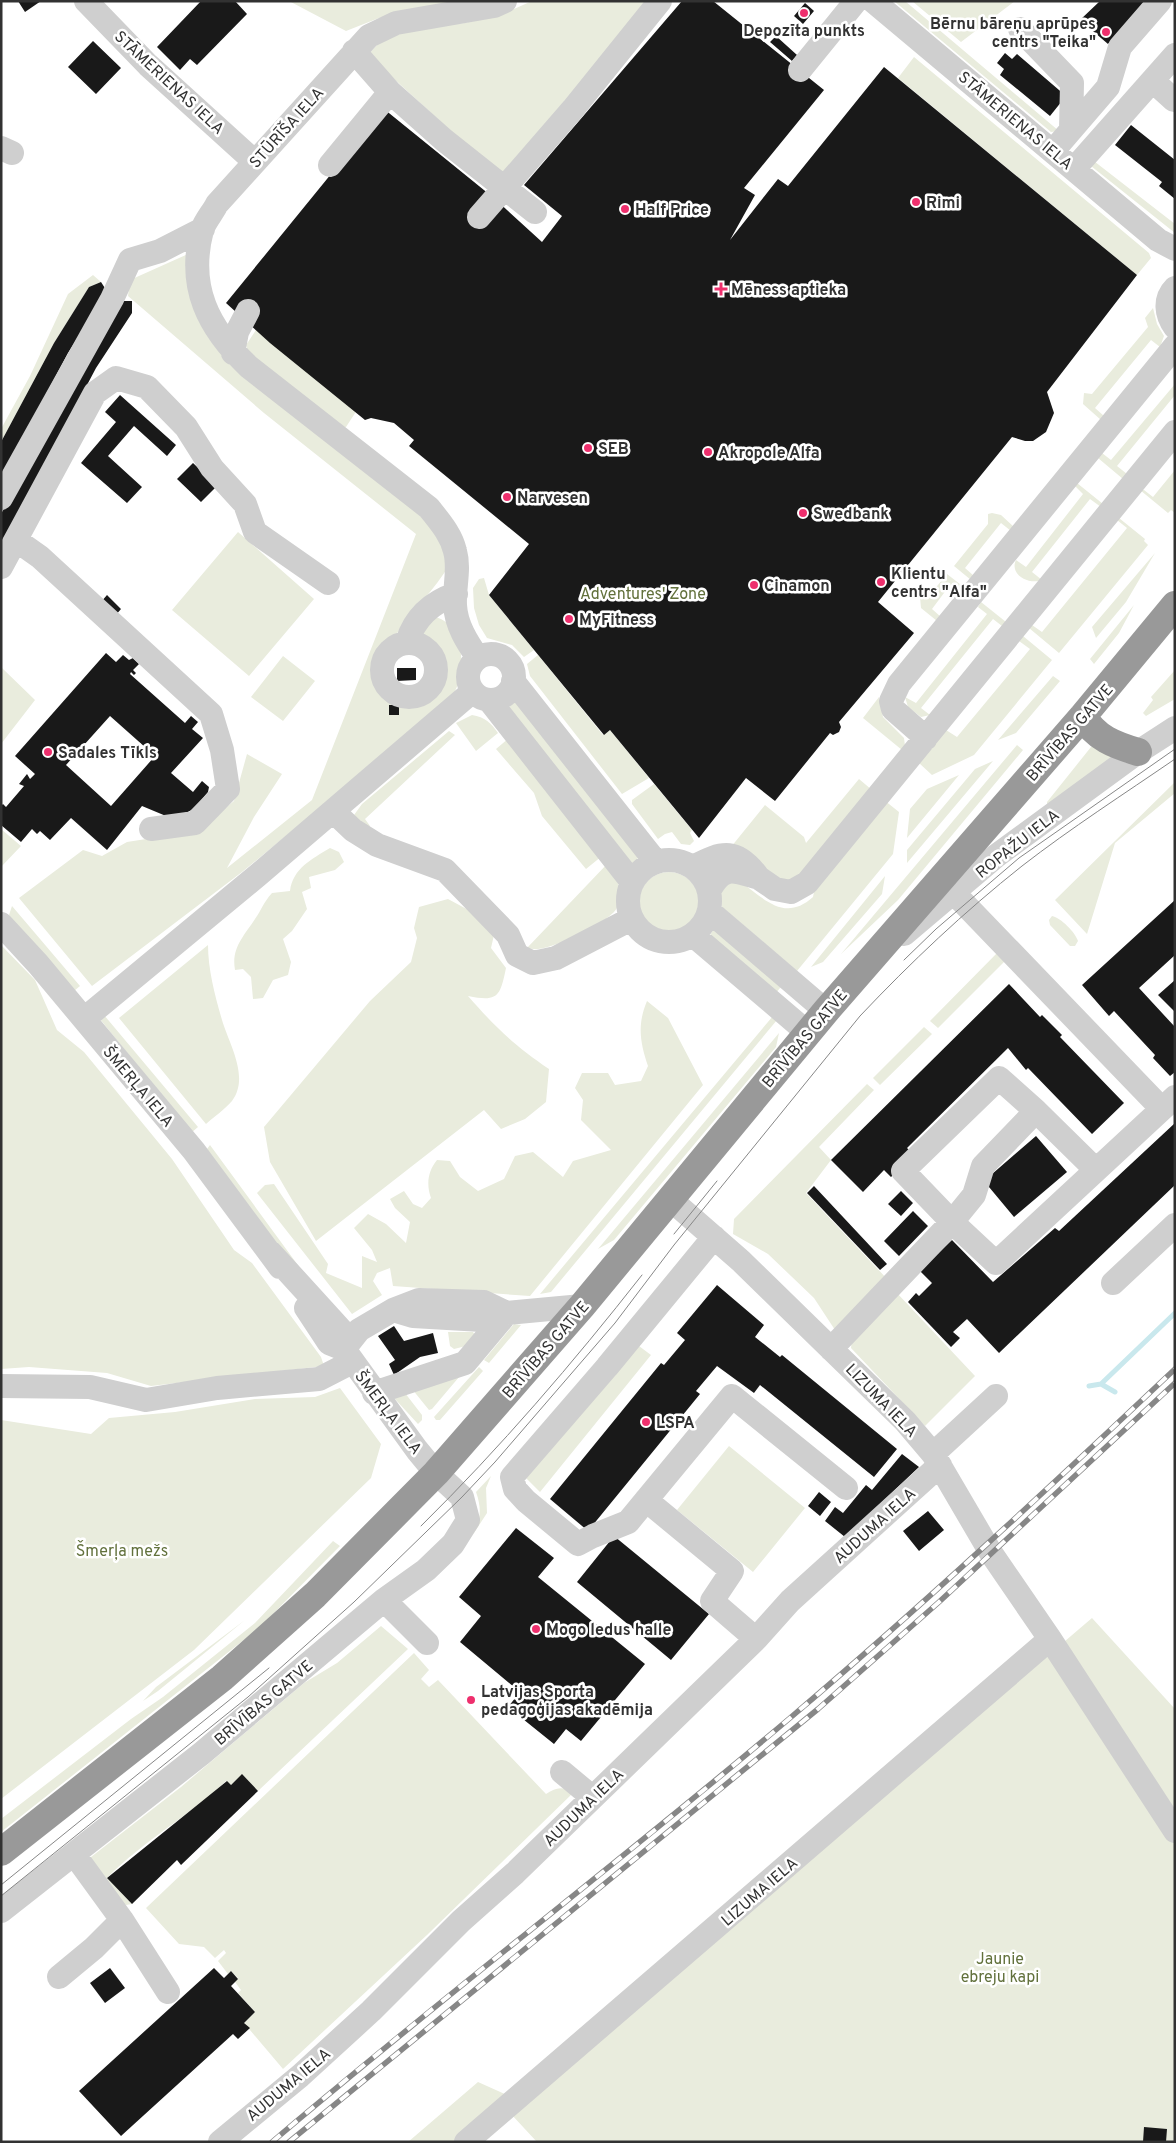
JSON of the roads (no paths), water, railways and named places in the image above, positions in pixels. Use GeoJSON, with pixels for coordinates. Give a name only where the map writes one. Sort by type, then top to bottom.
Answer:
{"type":"FeatureCollection","features":[{"type":"Feature","properties":{"kind":"highway","name":"BRĪVĪBAS GATVE"},"geometry":{"type":"LineString","coordinates":[[1,1852],[222,1678],[315,1595],[436,1474],[582,1306],[826,1010],[1083,716],[1175,605]]}},
{"type":"Feature","properties":{"kind":"highway"},"geometry":{"type":"LineString","coordinates":[[1083,716],[1088,726],[1099,737],[1138,752]]}},
{"type":"Feature","properties":{"kind":"street","name":"STĀMERIENAS IELA"},"geometry":{"type":"LineString","coordinates":[[86,1],[148,65],[255,162]]}},
{"type":"Feature","properties":{"kind":"street","name":"STŪRĪŠA IELA"},"geometry":{"type":"LineString","coordinates":[[478,658],[467,643],[458,623],[455,605],[456,553],[449,533],[429,508],[263,379],[233,353],[210,320],[199,294],[199,255],[203,229],[217,204],[369,36],[396,23],[494,6],[505,1]]}},
{"type":"Feature","properties":{"kind":"street"},"geometry":{"type":"LineString","coordinates":[[479,217],[551,145],[660,1]]}},
{"type":"Feature","properties":{"kind":"street"},"geometry":{"type":"LineString","coordinates":[[800,70],[856,1]]}},
{"type":"Feature","properties":{"kind":"street","name":"STĀMERIENAS IELA"},"geometry":{"type":"LineString","coordinates":[[873,1],[1166,244],[1175,263]]}},
{"type":"Feature","properties":{"kind":"street"},"geometry":{"type":"LineString","coordinates":[[1053,151],[1108,87],[1120,47],[1160,1]]}},
{"type":"Feature","properties":{"kind":"street"},"geometry":{"type":"LineString","coordinates":[[1020,29],[1072,83],[1071,130]]}},
{"type":"Feature","properties":{"kind":"street"},"geometry":{"type":"LineString","coordinates":[[354,51],[390,92],[505,190],[535,212]]}},
{"type":"Feature","properties":{"kind":"street"},"geometry":{"type":"LineString","coordinates":[[1074,168],[1175,54]]}},
{"type":"Feature","properties":{"kind":"street"},"geometry":{"type":"LineString","coordinates":[[1153,81],[1174,100]]}},
{"type":"Feature","properties":{"kind":"street"},"geometry":{"type":"LineString","coordinates":[[330,165],[390,92]]}},
{"type":"Feature","properties":{"kind":"street"},"geometry":{"type":"LineString","coordinates":[[1,498],[112,299],[130,260],[160,251],[203,229]]}},
{"type":"Feature","properties":{"kind":"street"},"geometry":{"type":"LineString","coordinates":[[1175,288],[1168,298],[1167,310],[1170,320],[1175,327]]}},
{"type":"Feature","properties":{"kind":"street"},"geometry":{"type":"LineString","coordinates":[[233,353],[237,332],[248,311]]}},
{"type":"Feature","properties":{"kind":"street"},"geometry":{"type":"LineString","coordinates":[[926,738],[893,709],[891,702],[899,684],[1175,346]]}},
{"type":"Feature","properties":{"kind":"street"},"geometry":{"type":"LineString","coordinates":[[1,567],[95,393],[116,378],[147,387],[186,428],[212,468],[245,504],[255,532],[328,583]]}},
{"type":"Feature","properties":{"kind":"street"},"geometry":{"type":"LineString","coordinates":[[693,867],[715,856],[731,854],[745,862],[759,878],[775,889],[791,892],[807,883],[1175,432]]}},
{"type":"Feature","properties":{"kind":"street"},"geometry":{"type":"LineString","coordinates":[[16,540],[40,557],[211,714],[222,750],[228,789],[195,823],[151,829]]}},
{"type":"Feature","properties":{"kind":"street"},"geometry":{"type":"LineString","coordinates":[[407,642],[412,628],[425,612],[439,600],[456,594]]}},
{"type":"Feature","properties":{"kind":"street"},"geometry":{"type":"LineString","coordinates":[[632,882],[468,681],[468,672],[478,658],[486,654],[502,657],[512,669],[514,681],[656,862]]}},
{"type":"Feature","properties":{"kind":"street"},"geometry":{"type":"LineString","coordinates":[[84,1019],[333,811],[481,696],[505,695],[514,681]]}},
{"type":"Feature","properties":{"kind":"street","name":"ROPAŽU IELA"},"geometry":{"type":"LineString","coordinates":[[865,966],[996,856],[1138,752],[1173,733]]}},
{"type":"Feature","properties":{"kind":"street"},"geometry":{"type":"LineString","coordinates":[[333,811],[353,830],[377,845],[445,870],[508,935],[517,955],[533,962],[556,958],[631,919]]}},
{"type":"Feature","properties":{"kind":"street"},"geometry":{"type":"LineString","coordinates":[[759,878],[729,870],[714,880],[709,900],[703,924],[693,935],[680,941],[666,943],[645,935],[631,919],[627,900],[632,882],[642,870],[656,862],[674,860],[693,867],[704,878],[709,900],[826,1010]]}},
{"type":"Feature","properties":{"kind":"street"},"geometry":{"type":"LineString","coordinates":[[954,893],[1169,1103],[996,1262],[952,1222],[904,1171],[999,1078],[1036,1111],[1096,1170]]}},
{"type":"Feature","properties":{"kind":"street","name":"ŠMERĻA IELA"},"geometry":{"type":"LineString","coordinates":[[1,924],[84,1019],[194,1151],[271,1253],[343,1332],[348,1355],[374,1393],[436,1474]]}},
{"type":"Feature","properties":{"kind":"street"},"geometry":{"type":"LineString","coordinates":[[693,935],[808,1033]]}},
{"type":"Feature","properties":{"kind":"street"},"geometry":{"type":"LineString","coordinates":[[831,1349],[952,1222],[974,1196],[983,1166],[1036,1111]]}},
{"type":"Feature","properties":{"kind":"street","name":"LIZUMA IELA"},"geometry":{"type":"LineString","coordinates":[[670,1199],[714,1237],[905,1421],[936,1460],[991,1554],[1050,1639],[1175,1831]]}},
{"type":"Feature","properties":{"kind":"street"},"geometry":{"type":"LineString","coordinates":[[1113,1283],[1175,1225]]}},
{"type":"Feature","properties":{"kind":"street"},"geometry":{"type":"LineString","coordinates":[[714,1237],[607,1367],[512,1477],[515,1489],[526,1501],[578,1544],[628,1522],[732,1396],[846,1488]]}},
{"type":"Feature","properties":{"kind":"street"},"geometry":{"type":"LineString","coordinates":[[1,1386],[90,1387],[146,1400],[217,1388],[319,1379],[348,1355],[359,1330],[393,1310],[413,1316],[482,1320],[507,1313],[582,1306]]}},
{"type":"Feature","properties":{"kind":"street"},"geometry":{"type":"LineString","coordinates":[[374,1393],[465,1363],[507,1313]]}},
{"type":"Feature","properties":{"kind":"street","name":"AUDUMA IELA"},"geometry":{"type":"LineString","coordinates":[[220,2142],[300,2076],[364,2018],[461,1921],[515,1873],[756,1639],[790,1601],[936,1460],[996,1396]]}},
{"type":"Feature","properties":{"kind":"street","name":"BRĪVĪBAS GATVE"},"geometry":{"type":"LineString","coordinates":[[1,1911],[221,1738],[384,1600],[426,1570],[453,1544],[468,1520],[462,1497],[436,1474]]}},
{"type":"Feature","properties":{"kind":"street"},"geometry":{"type":"LineString","coordinates":[[646,1500],[732,1572],[712,1601],[756,1639]]}},
{"type":"Feature","properties":{"kind":"street"},"geometry":{"type":"LineString","coordinates":[[384,1600],[426,1643]]}},
{"type":"Feature","properties":{"kind":"street","name":"LIZUMA IELA"},"geometry":{"type":"LineString","coordinates":[[466,2142],[1050,1639]]}},
{"type":"Feature","properties":{"kind":"street"},"geometry":{"type":"LineString","coordinates":[[562,1772],[592,1797]]}},
{"type":"Feature","properties":{"kind":"street"},"geometry":{"type":"LineString","coordinates":[[74,1854],[122,1920],[168,1992]]}},
{"type":"Feature","properties":{"kind":"street"},"geometry":{"type":"LineString","coordinates":[[59,1977],[94,1948],[122,1920]]}},
{"type":"Feature","properties":{"kind":"waterway"},"geometry":{"type":"LineString","coordinates":[[1101,1384],[1175,1313]]}},
{"type":"Feature","properties":{"kind":"waterway"},"geometry":{"type":"LineString","coordinates":[[1089,1386],[1101,1384],[1115,1392]]}},
{"type":"Feature","properties":{"kind":"tram line"},"geometry":{"type":"LineString","coordinates":[[904,960],[936,929],[1019,858],[1175,749]]}},
{"type":"Feature","properties":{"kind":"tram line"},"geometry":{"type":"LineString","coordinates":[[1,1896],[248,1697],[354,1602],[462,1497],[495,1462],[615,1323],[674,1245],[860,1016],[918,957],[979,901],[1022,866],[1078,825],[1175,759]]}},
{"type":"Feature","properties":{"kind":"tram line"},"geometry":{"type":"LineString","coordinates":[[674,1234],[717,1181]]}},
{"type":"Feature","properties":{"kind":"tram line"},"geometry":{"type":"LineString","coordinates":[[421,1526],[535,1404],[642,1275]]}},
{"type":"Feature","properties":{"kind":"tram line"},"geometry":{"type":"LineString","coordinates":[[1,1885],[269,1668]]}},
{"type":"Feature","properties":{"kind":"railway"},"geometry":{"type":"LineString","coordinates":[[272,2142],[790,1718],[985,1546],[1175,1369]]}},
{"type":"Feature","properties":{"kind":"railway"},"geometry":{"type":"LineString","coordinates":[[289,2142],[818,1709],[939,1602],[1175,1383]]}},
{"type":"Feature","properties":{"kind":"place","name":"Depozīta punkts"},"geometry":{"type":"Point","coordinates":[804,13]}},
{"type":"Feature","properties":{"kind":"place","name":"Bērnu bāreņu aprūpes centrs \"Teika\""},"geometry":{"type":"Point","coordinates":[1106,32]}},
{"type":"Feature","properties":{"kind":"place","name":"Rimi"},"geometry":{"type":"Point","coordinates":[916,202]}},
{"type":"Feature","properties":{"kind":"place","name":"Half Price"},"geometry":{"type":"Point","coordinates":[625,209]}},
{"type":"Feature","properties":{"kind":"place","name":"Mēness aptieka"},"geometry":{"type":"Point","coordinates":[721,289]}},
{"type":"Feature","properties":{"kind":"place","name":"SEB"},"geometry":{"type":"Point","coordinates":[588,448]}},
{"type":"Feature","properties":{"kind":"place","name":"Akropole Alfa"},"geometry":{"type":"Point","coordinates":[708,452]}},
{"type":"Feature","properties":{"kind":"place","name":"Narvesen"},"geometry":{"type":"Point","coordinates":[507,497]}},
{"type":"Feature","properties":{"kind":"place","name":"Swedbank"},"geometry":{"type":"Point","coordinates":[803,513]}},
{"type":"Feature","properties":{"kind":"place","name":"Klientu centrs \"Alfa\""},"geometry":{"type":"Point","coordinates":[881,582]}},
{"type":"Feature","properties":{"kind":"place","name":"Cinamon"},"geometry":{"type":"Point","coordinates":[754,585]}},
{"type":"Feature","properties":{"kind":"place","name":"MyFitness"},"geometry":{"type":"Point","coordinates":[569,619]}},
{"type":"Feature","properties":{"kind":"place","name":"Sadales Tīkls"},"geometry":{"type":"Point","coordinates":[48,752]}},
{"type":"Feature","properties":{"kind":"place","name":"LSPA"},"geometry":{"type":"Point","coordinates":[646,1422]}},
{"type":"Feature","properties":{"kind":"place","name":"Mogo ledus halle"},"geometry":{"type":"Point","coordinates":[536,1629]}},
{"type":"Feature","properties":{"kind":"place","name":"Latvijas Sporta pedagoģijas akadēmija"},"geometry":{"type":"Point","coordinates":[471,1700]}},
{"type":"Feature","properties":{"kind":"park label","name":"Adventures' Zone"},"geometry":{"type":"Point","coordinates":[643,593]}},
{"type":"Feature","properties":{"kind":"park label","name":"Šmerļa mežs"},"geometry":{"type":"Point","coordinates":[122,1550]}},
{"type":"Feature","properties":{"kind":"park label","name":"Jaunie ebreju kapi"},"geometry":{"type":"Point","coordinates":[1000,1967]}}]}
